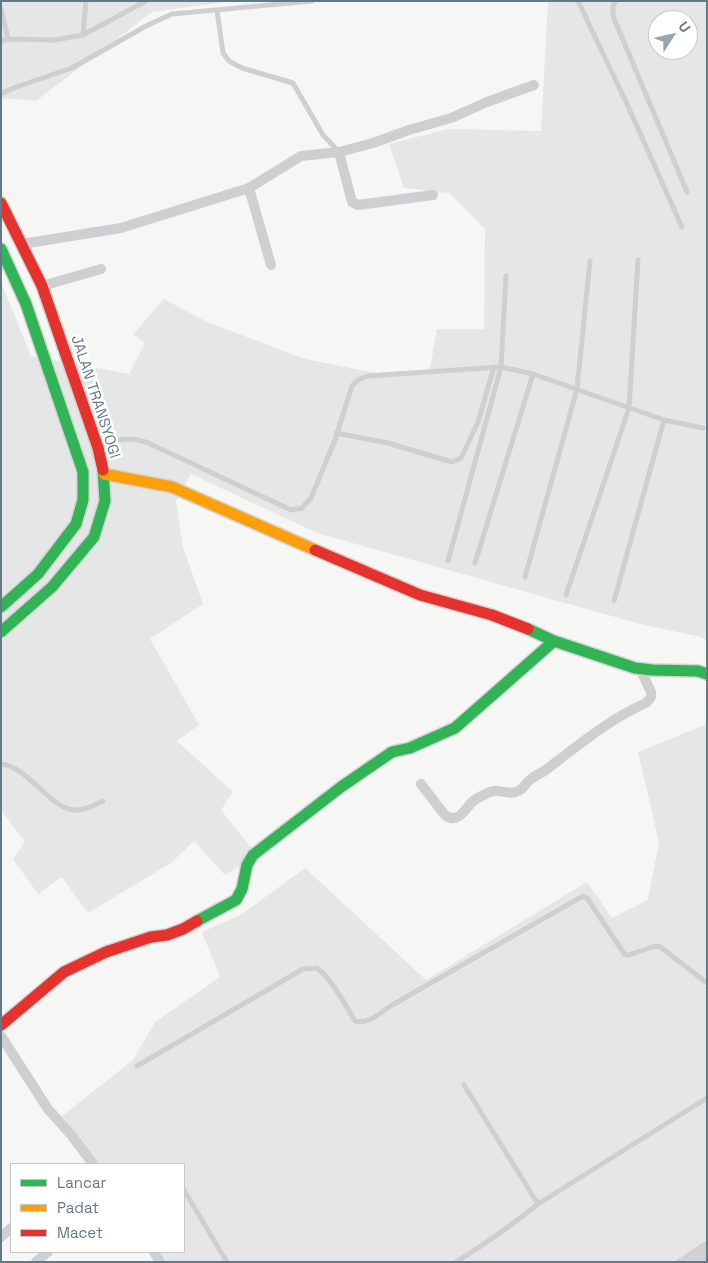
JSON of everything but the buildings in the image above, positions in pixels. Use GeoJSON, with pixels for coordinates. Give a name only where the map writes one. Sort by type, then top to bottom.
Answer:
{"type":"FeatureCollection","features":[{"type":"Feature","properties":{"kind":"main road","name":"JALAN TRANSYOGI"},"geometry":{"type":"LineString","coordinates":[[1,203],[42,286],[98,448],[104,474],[105,501],[94,537],[52,587],[1,632]]}},
{"type":"Feature","properties":{"kind":"main road"},"geometry":{"type":"LineString","coordinates":[[1,250],[26,304],[83,472],[83,500],[76,524],[38,574],[1,607]]}},
{"type":"Feature","properties":{"kind":"main road"},"geometry":{"type":"LineString","coordinates":[[104,474],[172,487],[397,586],[420,595],[492,615],[554,641],[640,669],[698,671],[707,674]]}},
{"type":"Feature","properties":{"kind":"main road"},"geometry":{"type":"LineString","coordinates":[[1,1025],[64,972],[106,952],[150,937],[167,935],[183,929],[236,900],[242,892],[248,860],[253,855],[341,787],[392,752],[410,748],[455,728],[554,641]]}},
{"type":"Feature","properties":{"kind":"street"},"geometry":{"type":"LineString","coordinates":[[22,244],[120,228],[249,188],[300,156],[339,152],[451,118],[487,102],[534,85]]}},
{"type":"Feature","properties":{"kind":"street"},"geometry":{"type":"LineString","coordinates":[[339,152],[352,202],[355,204],[372,204],[433,195]]}},
{"type":"Feature","properties":{"kind":"street"},"geometry":{"type":"LineString","coordinates":[[249,188],[270,265]]}},
{"type":"Feature","properties":{"kind":"street"},"geometry":{"type":"LineString","coordinates":[[42,286],[101,269]]}},
{"type":"Feature","properties":{"kind":"street"},"geometry":{"type":"LineString","coordinates":[[421,784],[448,818],[453,818],[464,812],[471,803],[485,794],[494,791],[513,793],[522,789],[529,780],[618,718],[650,700],[651,692],[640,669]]}},
{"type":"Feature","properties":{"kind":"street"},"geometry":{"type":"LineString","coordinates":[[1,1036],[48,1109],[72,1136],[90,1163]]}},
{"type":"Feature","properties":{"kind":"street"},"geometry":{"type":"LineString","coordinates":[[36,1262],[47,1253]]}},
{"type":"Feature","properties":{"kind":"lane"},"geometry":{"type":"LineString","coordinates":[[83,35],[86,1]]}},
{"type":"Feature","properties":{"kind":"lane"},"geometry":{"type":"LineString","coordinates":[[1,41],[8,39],[54,40],[83,35],[146,1]]}},
{"type":"Feature","properties":{"kind":"lane"},"geometry":{"type":"LineString","coordinates":[[1,94],[72,68],[146,26],[172,14],[312,1]]}},
{"type":"Feature","properties":{"kind":"lane"},"geometry":{"type":"LineString","coordinates":[[578,1],[682,227]]}},
{"type":"Feature","properties":{"kind":"lane"},"geometry":{"type":"LineString","coordinates":[[616,1],[613,6],[613,16],[687,192]]}},
{"type":"Feature","properties":{"kind":"lane"},"geometry":{"type":"LineString","coordinates":[[1,9],[8,39]]}},
{"type":"Feature","properties":{"kind":"lane"},"geometry":{"type":"LineString","coordinates":[[217,10],[223,53],[229,60],[242,68],[293,83],[323,135],[339,152]]}},
{"type":"Feature","properties":{"kind":"lane"},"geometry":{"type":"LineString","coordinates":[[566,595],[629,408],[638,260]]}},
{"type":"Feature","properties":{"kind":"lane"},"geometry":{"type":"LineString","coordinates":[[525,577],[577,389],[590,261]]}},
{"type":"Feature","properties":{"kind":"lane"},"geometry":{"type":"LineString","coordinates":[[448,561],[501,367],[506,276]]}},
{"type":"Feature","properties":{"kind":"lane"},"geometry":{"type":"LineString","coordinates":[[336,433],[388,443],[452,462],[455,461],[461,458],[478,422],[494,367]]}},
{"type":"Feature","properties":{"kind":"lane"},"geometry":{"type":"LineString","coordinates":[[98,448],[121,439],[135,438],[291,510],[302,508],[311,498],[335,440],[352,386],[354,382],[366,376],[501,367],[533,374],[664,420],[703,428]]}},
{"type":"Feature","properties":{"kind":"lane"},"geometry":{"type":"LineString","coordinates":[[475,563],[533,374]]}},
{"type":"Feature","properties":{"kind":"lane"},"geometry":{"type":"LineString","coordinates":[[614,601],[664,420]]}},
{"type":"Feature","properties":{"kind":"lane"},"geometry":{"type":"LineString","coordinates":[[1,764],[16,768],[66,808],[74,810],[86,809],[103,802]]}},
{"type":"Feature","properties":{"kind":"lane"},"geometry":{"type":"LineString","coordinates":[[137,1066],[303,969],[317,968],[323,973],[355,1021],[366,1022],[394,1004],[583,896],[587,898],[625,955],[659,946],[707,983]]}},
{"type":"Feature","properties":{"kind":"lane"},"geometry":{"type":"LineString","coordinates":[[464,1085],[538,1204]]}},
{"type":"Feature","properties":{"kind":"lane"},"geometry":{"type":"LineString","coordinates":[[456,1262],[487,1242],[538,1204],[707,1098]]}},
{"type":"Feature","properties":{"kind":"lane"},"geometry":{"type":"LineString","coordinates":[[185,1192],[227,1262]]}},
{"type":"Feature","properties":{"kind":"shaded area"},"geometry":{"type":"Polygon","coordinates":[[[1,1],[233,1],[152,12],[36,101],[1,98],[1,1]]]}},
{"type":"Feature","properties":{"kind":"shaded area"},"geometry":{"type":"Polygon","coordinates":[[[548,1],[707,1],[707,640],[701,637],[640,624],[317,533],[191,474],[176,501],[183,547],[203,604],[150,639],[199,725],[177,741],[233,792],[221,810],[257,855],[225,875],[194,841],[171,863],[88,913],[62,877],[38,894],[13,859],[25,842],[1,810],[1,282],[31,356],[129,374],[145,343],[133,334],[164,299],[207,322],[305,359],[381,374],[429,374],[437,329],[484,329],[485,229],[449,193],[404,188],[389,144],[448,129],[541,131],[548,1]]]}},
{"type":"Feature","properties":{"kind":"shaded area"},"geometry":{"type":"Polygon","coordinates":[[[707,724],[707,1262],[166,1262],[160,1253],[185,1253],[185,1163],[96,1163],[62,1116],[133,1060],[155,1022],[220,977],[202,932],[242,914],[305,868],[426,980],[587,882],[612,918],[648,900],[659,842],[638,752],[707,724]]]}},
{"type":"Feature","properties":{"kind":"traffic: fast"},"geometry":{"type":"LineString","coordinates":[[1,249],[26,304],[83,472],[83,500],[76,524],[38,574],[1,607]]}},
{"type":"Feature","properties":{"kind":"traffic: fast"},"geometry":{"type":"LineString","coordinates":[[1,632],[52,587],[94,537],[105,501],[103,470]]}},
{"type":"Feature","properties":{"kind":"traffic: fast"},"geometry":{"type":"LineString","coordinates":[[528,629],[554,641],[635,668],[698,671],[707,674]]}},
{"type":"Feature","properties":{"kind":"traffic: fast"},"geometry":{"type":"LineString","coordinates":[[197,921],[236,900],[242,889],[247,865],[253,855],[341,787],[392,752],[410,748],[455,728],[554,641]]}},
{"type":"Feature","properties":{"kind":"traffic: slow"},"geometry":{"type":"LineString","coordinates":[[104,474],[172,487],[315,550]]}},
{"type":"Feature","properties":{"kind":"traffic: jam"},"geometry":{"type":"LineString","coordinates":[[1,203],[42,286],[98,448],[103,470]]}},
{"type":"Feature","properties":{"kind":"traffic: jam"},"geometry":{"type":"LineString","coordinates":[[315,550],[420,595],[492,615],[528,629]]}},
{"type":"Feature","properties":{"kind":"traffic: jam"},"geometry":{"type":"LineString","coordinates":[[1,1025],[64,972],[106,952],[151,937],[167,935],[197,921]]}}]}
